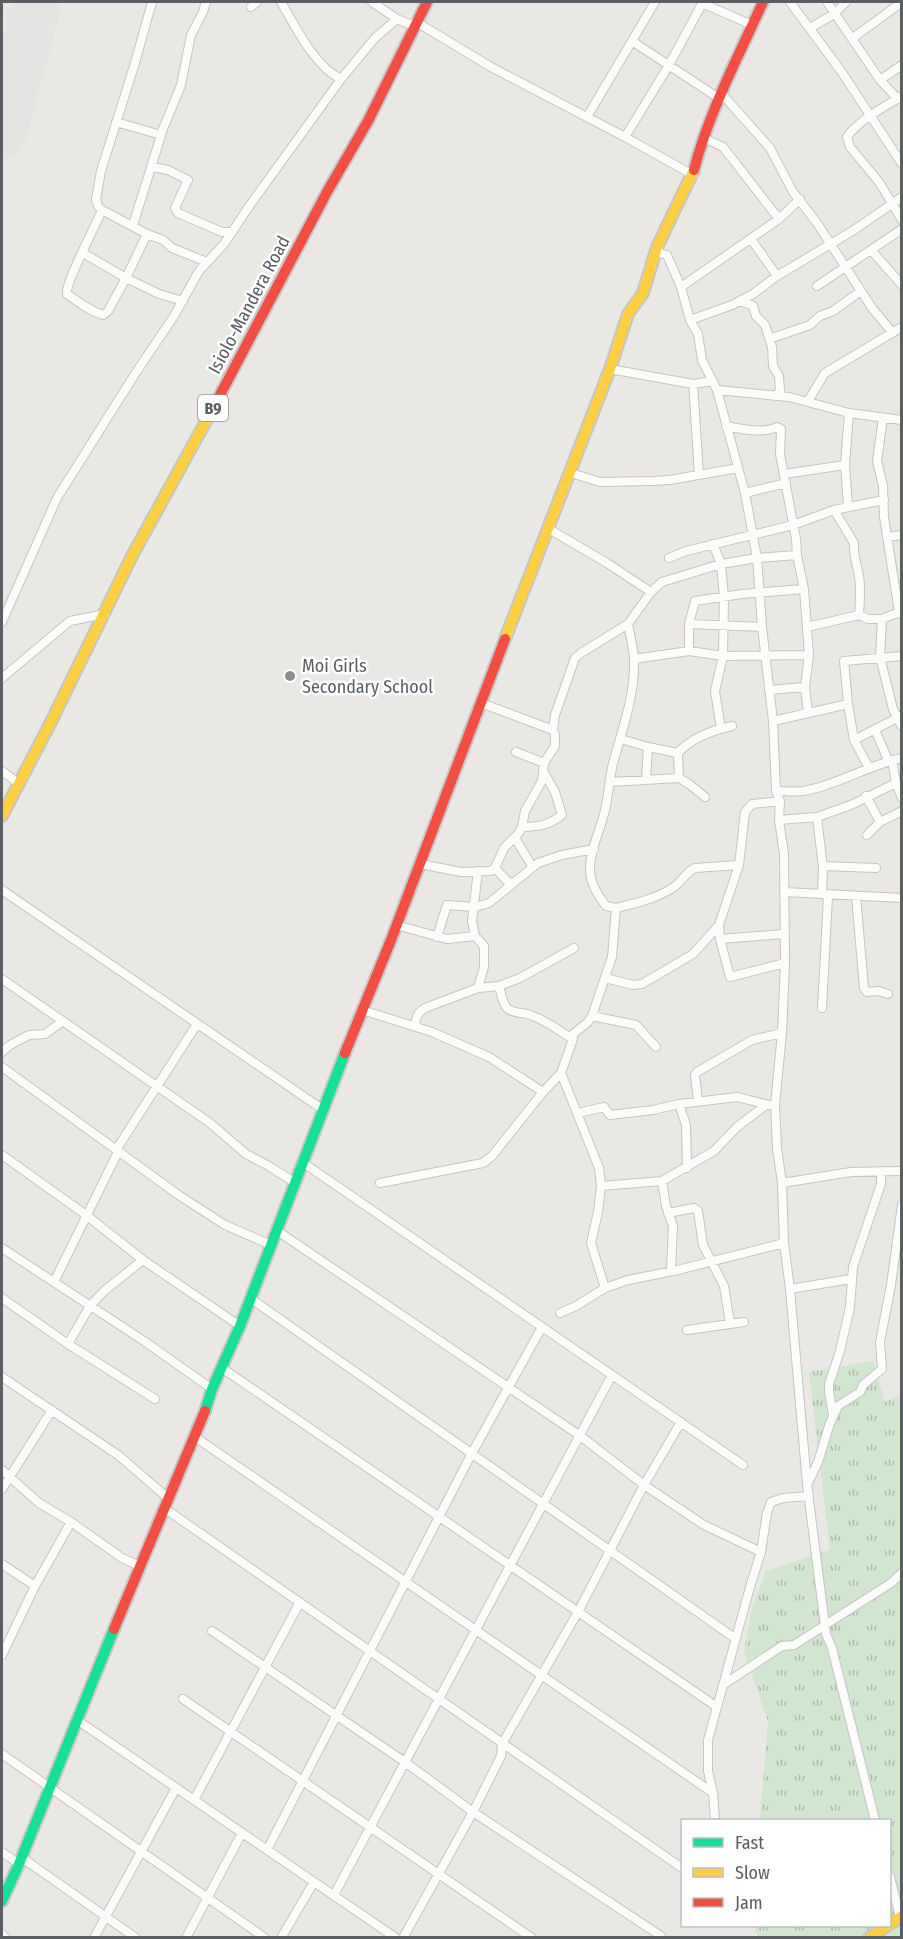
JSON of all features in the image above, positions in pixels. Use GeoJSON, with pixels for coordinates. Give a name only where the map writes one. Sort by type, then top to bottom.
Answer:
{"type":"FeatureCollection","features":[{"type":"Feature","properties":{"kind":"main road","name":"Isiolo-Mandera Road"},"geometry":{"type":"LineString","coordinates":[[2,816],[132,556],[322,201],[368,121],[427,2]]}},
{"type":"Feature","properties":{"kind":"main road"},"geometry":{"type":"LineString","coordinates":[[2,1901],[240,1326],[322,1109],[420,864],[516,610],[571,473],[628,314],[643,293],[657,247],[693,175],[704,138],[763,2]]}},
{"type":"Feature","properties":{"kind":"main road"},"geometry":{"type":"LineString","coordinates":[[869,1938],[885,1927]]}},
{"type":"Feature","properties":{"kind":"street"},"geometry":{"type":"LineString","coordinates":[[152,2],[95,196],[102,210],[163,240],[172,248],[207,262]]}},
{"type":"Feature","properties":{"kind":"street"},"geometry":{"type":"LineString","coordinates":[[133,225],[161,135],[181,86],[191,35],[206,2]]}},
{"type":"Feature","properties":{"kind":"street"},"geometry":{"type":"LineString","coordinates":[[281,2],[315,56],[333,75],[341,79]]}},
{"type":"Feature","properties":{"kind":"street"},"geometry":{"type":"LineString","coordinates":[[372,2],[397,19],[410,24],[418,23],[491,67],[626,137],[693,175]]}},
{"type":"Feature","properties":{"kind":"street"},"geometry":{"type":"LineString","coordinates":[[587,117],[655,2]]}},
{"type":"Feature","properties":{"kind":"street"},"geometry":{"type":"LineString","coordinates":[[626,137],[669,65],[702,2],[752,25]]}},
{"type":"Feature","properties":{"kind":"street"},"geometry":{"type":"LineString","coordinates":[[790,2],[841,71],[902,164]]}},
{"type":"Feature","properties":{"kind":"street"},"geometry":{"type":"LineString","coordinates":[[827,2],[880,80],[900,97],[851,131],[847,136],[847,141],[879,182],[902,220]]}},
{"type":"Feature","properties":{"kind":"street"},"geometry":{"type":"LineString","coordinates":[[810,28],[834,14],[846,2]]}},
{"type":"Feature","properties":{"kind":"street"},"geometry":{"type":"LineString","coordinates":[[853,38],[902,2]]}},
{"type":"Feature","properties":{"kind":"street"},"geometry":{"type":"LineString","coordinates":[[2,622],[57,498],[183,301],[192,281],[224,244],[341,79],[375,38],[397,19]]}},
{"type":"Feature","properties":{"kind":"street"},"geometry":{"type":"LineString","coordinates":[[632,41],[721,96],[770,148],[793,192],[831,243],[872,308],[892,332]]}},
{"type":"Feature","properties":{"kind":"street"},"geometry":{"type":"LineString","coordinates":[[880,80],[902,65]]}},
{"type":"Feature","properties":{"kind":"street"},"geometry":{"type":"LineString","coordinates":[[116,122],[161,135]]}},
{"type":"Feature","properties":{"kind":"street"},"geometry":{"type":"LineString","coordinates":[[704,138],[723,147],[779,219]]}},
{"type":"Feature","properties":{"kind":"street"},"geometry":{"type":"LineString","coordinates":[[152,167],[168,170],[188,180],[175,208],[178,213],[222,232],[232,232]]}},
{"type":"Feature","properties":{"kind":"street"},"geometry":{"type":"LineString","coordinates":[[690,320],[741,301],[902,197]]}},
{"type":"Feature","properties":{"kind":"street"},"geometry":{"type":"LineString","coordinates":[[681,287],[779,219],[800,199]]}},
{"type":"Feature","properties":{"kind":"street"},"geometry":{"type":"LineString","coordinates":[[102,210],[66,286],[66,292],[94,312],[105,314],[126,278],[147,234]]}},
{"type":"Feature","properties":{"kind":"street"},"geometry":{"type":"LineString","coordinates":[[817,286],[902,229]]}},
{"type":"Feature","properties":{"kind":"street"},"geometry":{"type":"LineString","coordinates":[[751,239],[777,276]]}},
{"type":"Feature","properties":{"kind":"street"},"geometry":{"type":"LineString","coordinates":[[657,247],[660,253],[668,255],[681,287],[690,320],[698,333],[702,360],[717,390],[745,493],[757,558],[768,690],[773,721],[776,791],[780,801],[779,820],[784,854],[785,963],[782,1033],[775,1105],[777,1148],[782,1184],[784,1243],[807,1484],[825,1625],[874,1819]]}},
{"type":"Feature","properties":{"kind":"street"},"geometry":{"type":"LineString","coordinates":[[871,250],[902,285]]}},
{"type":"Feature","properties":{"kind":"street"},"geometry":{"type":"LineString","coordinates":[[83,253],[159,294],[183,301]]}},
{"type":"Feature","properties":{"kind":"street"},"geometry":{"type":"LineString","coordinates":[[769,339],[810,325],[820,316],[833,311],[861,291]]}},
{"type":"Feature","properties":{"kind":"street"},"geometry":{"type":"LineString","coordinates":[[741,301],[753,306],[756,316],[765,325],[780,383],[780,391],[775,396]]}},
{"type":"Feature","properties":{"kind":"street"},"geometry":{"type":"LineString","coordinates":[[808,401],[825,373],[902,327]]}},
{"type":"Feature","properties":{"kind":"street"},"geometry":{"type":"LineString","coordinates":[[610,369],[693,384],[713,381]]}},
{"type":"Feature","properties":{"kind":"street"},"geometry":{"type":"LineString","coordinates":[[693,384],[699,475]]}},
{"type":"Feature","properties":{"kind":"street"},"geometry":{"type":"LineString","coordinates":[[717,390],[808,401],[849,413],[902,420]]}},
{"type":"Feature","properties":{"kind":"street"},"geometry":{"type":"LineString","coordinates":[[848,507],[845,448],[849,413]]}},
{"type":"Feature","properties":{"kind":"street"},"geometry":{"type":"LineString","coordinates":[[807,627],[859,615],[868,619],[882,619],[900,613],[898,578],[887,537],[884,500],[877,461],[883,418]]}},
{"type":"Feature","properties":{"kind":"street"},"geometry":{"type":"LineString","coordinates":[[726,426],[748,430],[777,427],[781,429],[780,454],[804,589],[809,655],[805,687],[808,713]]}},
{"type":"Feature","properties":{"kind":"street"},"geometry":{"type":"LineString","coordinates":[[784,474],[845,465]]}},
{"type":"Feature","properties":{"kind":"street"},"geometry":{"type":"LineString","coordinates":[[571,473],[600,482],[670,480],[738,468]]}},
{"type":"Feature","properties":{"kind":"street"},"geometry":{"type":"LineString","coordinates":[[745,493],[786,483]]}},
{"type":"Feature","properties":{"kind":"street"},"geometry":{"type":"LineString","coordinates":[[669,558],[686,551],[793,525],[834,510],[884,500]]}},
{"type":"Feature","properties":{"kind":"street"},"geometry":{"type":"LineString","coordinates":[[834,510],[855,543],[853,553],[861,591],[859,615]]}},
{"type":"Feature","properties":{"kind":"street"},"geometry":{"type":"LineString","coordinates":[[549,529],[651,592]]}},
{"type":"Feature","properties":{"kind":"street"},"geometry":{"type":"LineString","coordinates":[[887,537],[902,535]]}},
{"type":"Feature","properties":{"kind":"street"},"geometry":{"type":"LineString","coordinates":[[713,544],[721,564],[724,597],[723,656],[716,691],[721,729]]}},
{"type":"Feature","properties":{"kind":"street"},"geometry":{"type":"LineString","coordinates":[[420,864],[461,872],[490,871],[495,868],[504,848],[522,827],[525,811],[539,787],[544,766],[555,746],[553,729],[558,706],[576,658],[628,624],[651,592],[662,582],[721,564],[797,555]]}},
{"type":"Feature","properties":{"kind":"street"},"geometry":{"type":"LineString","coordinates":[[689,651],[689,624],[695,601],[804,589]]}},
{"type":"Feature","properties":{"kind":"street"},"geometry":{"type":"LineString","coordinates":[[2,678],[69,621],[105,614]]}},
{"type":"Feature","properties":{"kind":"street"},"geometry":{"type":"LineString","coordinates":[[882,619],[880,657],[902,727]]}},
{"type":"Feature","properties":{"kind":"street"},"geometry":{"type":"LineString","coordinates":[[628,624],[634,659],[632,694],[594,849],[590,870],[591,881],[606,906],[616,908],[641,902],[666,892],[678,885],[688,871],[695,868],[739,865]]}},
{"type":"Feature","properties":{"kind":"street"},"geometry":{"type":"LineString","coordinates":[[689,624],[762,627]]}},
{"type":"Feature","properties":{"kind":"street"},"geometry":{"type":"LineString","coordinates":[[634,659],[689,651],[723,656],[809,655]]}},
{"type":"Feature","properties":{"kind":"street"},"geometry":{"type":"LineString","coordinates":[[869,768],[854,740],[844,661],[902,656]]}},
{"type":"Feature","properties":{"kind":"street"},"geometry":{"type":"LineString","coordinates":[[768,690],[805,687]]}},
{"type":"Feature","properties":{"kind":"street"},"geometry":{"type":"LineString","coordinates":[[481,703],[553,729]]}},
{"type":"Feature","properties":{"kind":"street"},"geometry":{"type":"LineString","coordinates":[[773,721],[848,704]]}},
{"type":"Feature","properties":{"kind":"street"},"geometry":{"type":"LineString","coordinates":[[854,740],[899,717]]}},
{"type":"Feature","properties":{"kind":"street"},"geometry":{"type":"LineString","coordinates":[[678,753],[689,743],[732,726]]}},
{"type":"Feature","properties":{"kind":"street"},"geometry":{"type":"LineString","coordinates":[[875,730],[890,760],[902,798]]}},
{"type":"Feature","properties":{"kind":"street"},"geometry":{"type":"LineString","coordinates":[[621,739],[678,753]]}},
{"type":"Feature","properties":{"kind":"street"},"geometry":{"type":"LineString","coordinates":[[646,779],[648,747]]}},
{"type":"Feature","properties":{"kind":"street"},"geometry":{"type":"LineString","coordinates":[[516,752],[544,766],[562,815],[543,826],[522,827]]}},
{"type":"Feature","properties":{"kind":"street"},"geometry":{"type":"LineString","coordinates":[[678,753],[679,778]]}},
{"type":"Feature","properties":{"kind":"street"},"geometry":{"type":"LineString","coordinates":[[776,791],[804,791],[836,782],[890,760],[902,758]]}},
{"type":"Feature","properties":{"kind":"street"},"geometry":{"type":"LineString","coordinates":[[2,771],[18,783]]}},
{"type":"Feature","properties":{"kind":"street"},"geometry":{"type":"LineString","coordinates":[[610,782],[679,778],[705,797]]}},
{"type":"Feature","properties":{"kind":"street"},"geometry":{"type":"LineString","coordinates":[[779,820],[817,817],[851,806],[896,783]]}},
{"type":"Feature","properties":{"kind":"street"},"geometry":{"type":"LineString","coordinates":[[867,796],[880,822]]}},
{"type":"Feature","properties":{"kind":"street"},"geometry":{"type":"LineString","coordinates":[[780,801],[752,804],[745,812],[739,865],[719,925],[720,939],[730,977],[785,963]]}},
{"type":"Feature","properties":{"kind":"street"},"geometry":{"type":"LineString","coordinates":[[867,835],[880,822],[902,811]]}},
{"type":"Feature","properties":{"kind":"street"},"geometry":{"type":"LineString","coordinates":[[817,817],[823,866],[822,893]]}},
{"type":"Feature","properties":{"kind":"street"},"geometry":{"type":"LineString","coordinates":[[514,838],[532,866]]}},
{"type":"Feature","properties":{"kind":"street"},"geometry":{"type":"LineString","coordinates":[[437,937],[447,905],[475,907],[489,903],[532,866],[549,859],[594,849]]}},
{"type":"Feature","properties":{"kind":"street"},"geometry":{"type":"LineString","coordinates":[[823,866],[876,868]]}},
{"type":"Feature","properties":{"kind":"street"},"geometry":{"type":"LineString","coordinates":[[495,868],[513,883]]}},
{"type":"Feature","properties":{"kind":"street"},"geometry":{"type":"LineString","coordinates":[[478,871],[472,921],[475,936],[484,946],[484,968],[478,988]]}},
{"type":"Feature","properties":{"kind":"street"},"geometry":{"type":"LineString","coordinates":[[2,890],[322,1109]]}},
{"type":"Feature","properties":{"kind":"street"},"geometry":{"type":"LineString","coordinates":[[784,892],[902,898]]}},
{"type":"Feature","properties":{"kind":"street"},"geometry":{"type":"LineString","coordinates":[[822,893],[828,897],[822,1008]]}},
{"type":"Feature","properties":{"kind":"street"},"geometry":{"type":"LineString","coordinates":[[856,896],[864,987],[867,992],[879,991],[888,994]]}},
{"type":"Feature","properties":{"kind":"street"},"geometry":{"type":"LineString","coordinates":[[380,1183],[483,1163],[492,1156],[561,1073],[573,1039],[572,1035],[592,1016],[612,957],[616,908]]}},
{"type":"Feature","properties":{"kind":"street"},"geometry":{"type":"LineString","coordinates":[[396,925],[447,939],[475,936]]}},
{"type":"Feature","properties":{"kind":"street"},"geometry":{"type":"LineString","coordinates":[[605,978],[633,985],[642,984],[693,954],[719,925]]}},
{"type":"Feature","properties":{"kind":"street"},"geometry":{"type":"LineString","coordinates":[[720,939],[784,934]]}},
{"type":"Feature","properties":{"kind":"street"},"geometry":{"type":"LineString","coordinates":[[415,1026],[417,1016],[424,1008],[478,988],[499,986],[533,971],[574,948]]}},
{"type":"Feature","properties":{"kind":"street"},"geometry":{"type":"LineString","coordinates":[[2,979],[210,1123],[246,1154],[294,1182]]}},
{"type":"Feature","properties":{"kind":"street"},"geometry":{"type":"LineString","coordinates":[[499,986],[507,1009],[530,1014],[573,1039]]}},
{"type":"Feature","properties":{"kind":"street"},"geometry":{"type":"LineString","coordinates":[[362,1010],[415,1026],[489,1057],[543,1092]]}},
{"type":"Feature","properties":{"kind":"street"},"geometry":{"type":"LineString","coordinates":[[592,1016],[636,1025],[656,1047]]}},
{"type":"Feature","properties":{"kind":"street"},"geometry":{"type":"LineString","coordinates":[[2,1052],[29,1035],[45,1034],[63,1021]]}},
{"type":"Feature","properties":{"kind":"street"},"geometry":{"type":"LineString","coordinates":[[54,1282],[117,1151],[156,1085],[197,1024]]}},
{"type":"Feature","properties":{"kind":"street"},"geometry":{"type":"LineString","coordinates":[[699,1101],[695,1075],[697,1072],[752,1040],[782,1033]]}},
{"type":"Feature","properties":{"kind":"street"},"geometry":{"type":"LineString","coordinates":[[2,1067],[180,1196],[225,1225],[271,1245]]}},
{"type":"Feature","properties":{"kind":"street"},"geometry":{"type":"LineString","coordinates":[[561,1073],[596,1159],[601,1186],[591,1242],[605,1288]]}},
{"type":"Feature","properties":{"kind":"street"},"geometry":{"type":"LineString","coordinates":[[578,1113],[604,1107],[612,1115],[737,1097],[766,1105],[775,1105]]}},
{"type":"Feature","properties":{"kind":"street"},"geometry":{"type":"LineString","coordinates":[[679,1104],[686,1125],[687,1168]]}},
{"type":"Feature","properties":{"kind":"street"},"geometry":{"type":"LineString","coordinates":[[601,1186],[662,1181],[714,1151],[737,1127],[766,1105]]}},
{"type":"Feature","properties":{"kind":"street"},"geometry":{"type":"LineString","coordinates":[[2,1155],[86,1215],[143,1260],[240,1326]]}},
{"type":"Feature","properties":{"kind":"street"},"geometry":{"type":"LineString","coordinates":[[302,1162],[743,1465]]}},
{"type":"Feature","properties":{"kind":"street"},"geometry":{"type":"LineString","coordinates":[[833,1415],[829,1384],[840,1351],[850,1307],[851,1279],[856,1256],[881,1184],[881,1171]]}},
{"type":"Feature","properties":{"kind":"street"},"geometry":{"type":"LineString","coordinates":[[782,1184],[851,1172],[902,1171]]}},
{"type":"Feature","properties":{"kind":"street"},"geometry":{"type":"LineString","coordinates":[[662,1181],[673,1226],[671,1270]]}},
{"type":"Feature","properties":{"kind":"street"},"geometry":{"type":"LineString","coordinates":[[807,1484],[818,1462],[838,1406],[860,1392],[863,1385],[882,1369],[880,1342],[891,1285],[902,1205]]}},
{"type":"Feature","properties":{"kind":"street"},"geometry":{"type":"LineString","coordinates":[[668,1213],[694,1208],[698,1210],[703,1245],[724,1286],[730,1323]]}},
{"type":"Feature","properties":{"kind":"street"},"geometry":{"type":"LineString","coordinates":[[276,1230],[579,1435],[644,1485],[704,1525],[761,1552]]}},
{"type":"Feature","properties":{"kind":"street"},"geometry":{"type":"LineString","coordinates":[[560,1313],[605,1288],[628,1280],[784,1243]]}},
{"type":"Feature","properties":{"kind":"street"},"geometry":{"type":"LineString","coordinates":[[2,1248],[212,1389]]}},
{"type":"Feature","properties":{"kind":"street"},"geometry":{"type":"LineString","coordinates":[[68,1344],[90,1306],[104,1291],[143,1260]]}},
{"type":"Feature","properties":{"kind":"street"},"geometry":{"type":"LineString","coordinates":[[790,1289],[851,1279]]}},
{"type":"Feature","properties":{"kind":"street"},"geometry":{"type":"LineString","coordinates":[[2,1298],[68,1344],[155,1399]]}},
{"type":"Feature","properties":{"kind":"street"},"geometry":{"type":"LineString","coordinates":[[250,1298],[736,1639]]}},
{"type":"Feature","properties":{"kind":"street"},"geometry":{"type":"LineString","coordinates":[[687,1330],[744,1322]]}},
{"type":"Feature","properties":{"kind":"street"},"geometry":{"type":"LineString","coordinates":[[267,1850],[472,1454],[542,1327]]}},
{"type":"Feature","properties":{"kind":"street"},"geometry":{"type":"LineString","coordinates":[[222,1368],[717,1707]]}},
{"type":"Feature","properties":{"kind":"street"},"geometry":{"type":"LineString","coordinates":[[334,1895],[612,1374]]}},
{"type":"Feature","properties":{"kind":"street"},"geometry":{"type":"LineString","coordinates":[[2,1377],[118,1455],[166,1503],[300,1602],[681,1867]]}},
{"type":"Feature","properties":{"kind":"street"},"geometry":{"type":"LineString","coordinates":[[2,1489],[52,1410]]}},
{"type":"Feature","properties":{"kind":"street"},"geometry":{"type":"LineString","coordinates":[[403,1938],[473,1812],[501,1756],[502,1744],[578,1612],[644,1485],[681,1422]]}},
{"type":"Feature","properties":{"kind":"street"},"geometry":{"type":"LineString","coordinates":[[195,1437],[713,1793]]}},
{"type":"Feature","properties":{"kind":"street"},"geometry":{"type":"LineString","coordinates":[[2,1470],[39,1503],[71,1522],[122,1558],[140,1566]]}},
{"type":"Feature","properties":{"kind":"street"},"geometry":{"type":"LineString","coordinates":[[715,1819],[707,1747],[761,1552],[767,1512],[771,1502],[783,1498],[809,1496]]}},
{"type":"Feature","properties":{"kind":"street"},"geometry":{"type":"LineString","coordinates":[[2,1655],[35,1586],[71,1522]]}},
{"type":"Feature","properties":{"kind":"street"},"geometry":{"type":"LineString","coordinates":[[2,1564],[35,1586]]}},
{"type":"Feature","properties":{"kind":"street"},"geometry":{"type":"LineString","coordinates":[[723,1685],[782,1646],[794,1645],[891,1583],[902,1573]]}},
{"type":"Feature","properties":{"kind":"street"},"geometry":{"type":"LineString","coordinates":[[194,1800],[300,1602]]}},
{"type":"Feature","properties":{"kind":"street"},"geometry":{"type":"LineString","coordinates":[[212,1631],[405,1762],[473,1812],[661,1936]]}},
{"type":"Feature","properties":{"kind":"street"},"geometry":{"type":"LineString","coordinates":[[183,1699],[532,1938]]}},
{"type":"Feature","properties":{"kind":"street"},"geometry":{"type":"LineString","coordinates":[[77,1720],[396,1938]]}},
{"type":"Feature","properties":{"kind":"street"},"geometry":{"type":"LineString","coordinates":[[2,1754],[265,1938]]}},
{"type":"Feature","properties":{"kind":"street"},"geometry":{"type":"LineString","coordinates":[[94,1938],[176,1788]]}},
{"type":"Feature","properties":{"kind":"street"},"geometry":{"type":"LineString","coordinates":[[186,1938],[242,1833]]}},
{"type":"Feature","properties":{"kind":"street"},"geometry":{"type":"LineString","coordinates":[[2,1852],[106,1916],[136,1938]]}},
{"type":"Feature","properties":{"kind":"street"},"geometry":{"type":"LineString","coordinates":[[891,1881],[901,1917]]}},
{"type":"Feature","properties":{"kind":"street"},"geometry":{"type":"LineString","coordinates":[[281,1938],[314,1882]]}},
{"type":"Feature","properties":{"kind":"street"},"geometry":{"type":"LineString","coordinates":[[376,1938],[382,1928]]}},
{"type":"Feature","properties":{"kind":"street"},"geometry":{"type":"LineString","coordinates":[[2,1934],[6,1938]]}},
{"type":"Feature","properties":{"kind":"green space"},"geometry":{"type":"Polygon","coordinates":[[[873,1361],[885,1402],[901,1395],[901,1937],[758,1937],[754,1927],[891,1927],[891,1819],[760,1819],[768,1722],[744,1652],[751,1612],[766,1571],[830,1550],[809,1372],[873,1361]]]}},
{"type":"Feature","properties":{"kind":"runway"},"geometry":{"type":"LineString","coordinates":[[2,133],[37,2]]}},
{"type":"Feature","properties":{"kind":"traffic: fast"},"geometry":{"type":"LineString","coordinates":[[205,1411],[345,1053]]}},
{"type":"Feature","properties":{"kind":"traffic: fast"},"geometry":{"type":"LineString","coordinates":[[2,1901],[114,1629]]}},
{"type":"Feature","properties":{"kind":"traffic: slow"},"geometry":{"type":"LineString","coordinates":[[505,639],[610,369],[628,314],[643,293],[657,247],[694,170]]}},
{"type":"Feature","properties":{"kind":"traffic: slow"},"geometry":{"type":"LineString","coordinates":[[2,816],[132,556],[211,412]]}},
{"type":"Feature","properties":{"kind":"traffic: slow"},"geometry":{"type":"LineString","coordinates":[[891,1923],[902,1916]]}},
{"type":"Feature","properties":{"kind":"traffic: slow"},"geometry":{"type":"LineString","coordinates":[[869,1938],[886,1927]]}},
{"type":"Feature","properties":{"kind":"traffic: jam"},"geometry":{"type":"LineString","coordinates":[[211,412],[327,192],[368,121],[427,2]]}},
{"type":"Feature","properties":{"kind":"traffic: jam"},"geometry":{"type":"LineString","coordinates":[[694,170],[716,106],[763,2]]}},
{"type":"Feature","properties":{"kind":"traffic: jam"},"geometry":{"type":"LineString","coordinates":[[345,1053],[391,940],[505,639]]}},
{"type":"Feature","properties":{"kind":"traffic: jam"},"geometry":{"type":"LineString","coordinates":[[114,1629],[205,1411]]}},
{"type":"Feature","properties":{"kind":"place","name":"Moi Girls Secondary School"},"geometry":{"type":"Point","coordinates":[290,676]}}]}
